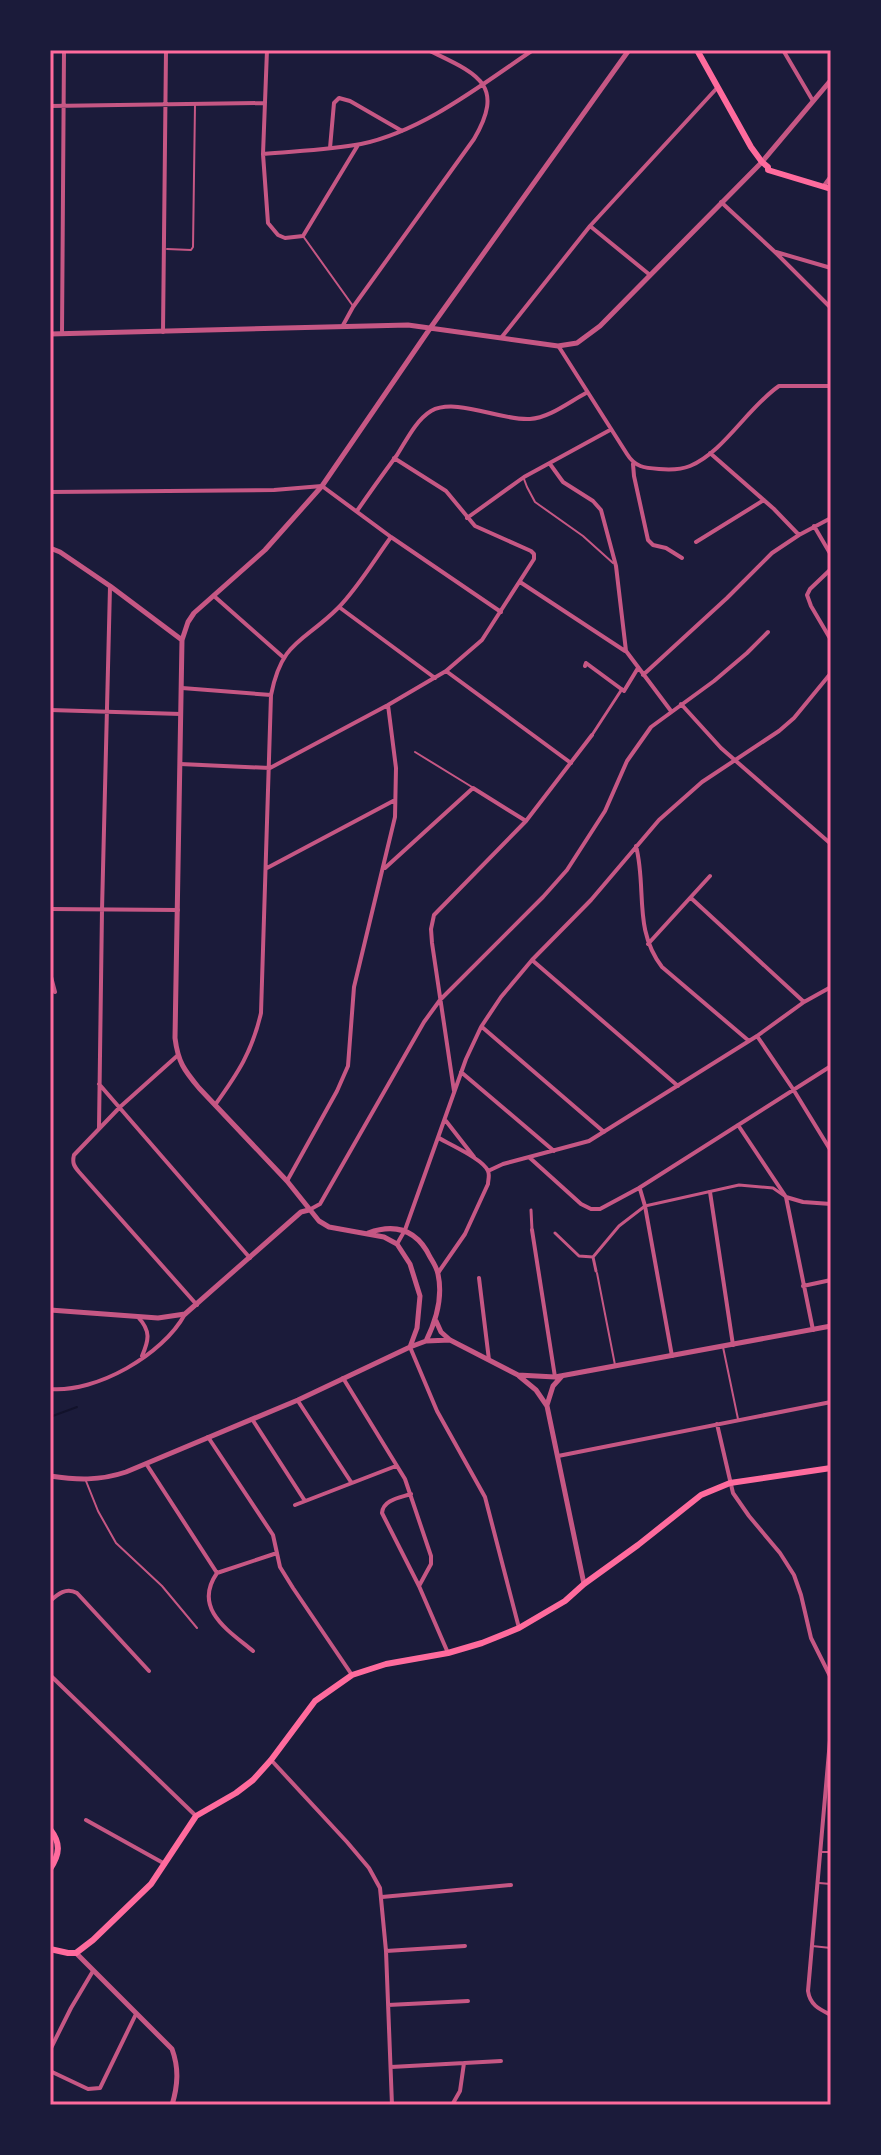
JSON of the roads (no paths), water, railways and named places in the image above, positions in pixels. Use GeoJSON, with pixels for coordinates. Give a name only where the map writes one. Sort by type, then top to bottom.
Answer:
{"type":"FeatureCollection","features":[{"type":"Feature","properties":{"kind":"main road"},"geometry":{"type":"LineString","coordinates":[[697,50],[751,147],[768,170],[831,189]]}},
{"type":"Feature","properties":{"kind":"main road"},"geometry":{"type":"LineString","coordinates":[[50,1949],[76,1953],[86,1946],[151,1884],[196,1816],[253,1780],[315,1701],[352,1675],[384,1661],[448,1653],[519,1628],[565,1601],[701,1495],[730,1483],[831,1468]]}},
{"type":"Feature","properties":{"kind":"main road"},"geometry":{"type":"LineString","coordinates":[[50,1829],[59,1845],[50,1869]]}},
{"type":"Feature","properties":{"kind":"street"},"geometry":{"type":"LineString","coordinates":[[62,334],[64,50]]}},
{"type":"Feature","properties":{"kind":"street"},"geometry":{"type":"LineString","coordinates":[[163,332],[166,50]]}},
{"type":"Feature","properties":{"kind":"street"},"geometry":{"type":"LineString","coordinates":[[267,50],[263,154],[265,199],[268,223],[278,235],[285,238],[303,236],[358,145]]}},
{"type":"Feature","properties":{"kind":"street"},"geometry":{"type":"LineString","coordinates":[[342,327],[485,120],[489,105],[487,91],[482,84],[473,75],[428,50]]}},
{"type":"Feature","properties":{"kind":"street"},"geometry":{"type":"LineString","coordinates":[[445,59],[451,50]]}},
{"type":"Feature","properties":{"kind":"street"},"geometry":{"type":"LineString","coordinates":[[263,154],[358,145],[402,131],[433,115],[533,50]]}},
{"type":"Feature","properties":{"kind":"street"},"geometry":{"type":"LineString","coordinates":[[519,1628],[485,1497],[437,1411],[410,1347],[420,1312],[420,1296],[410,1264],[397,1244],[384,1237],[329,1227],[319,1221],[287,1181],[187,1074],[177,1056],[182,640],[194,613],[265,550],[322,486],[431,327],[629,50]]}},
{"type":"Feature","properties":{"kind":"street"},"geometry":{"type":"LineString","coordinates":[[783,50],[813,101]]}},
{"type":"Feature","properties":{"kind":"street"},"geometry":{"type":"LineString","coordinates":[[50,334],[408,325],[558,346],[570,345],[586,338],[651,275],[762,162],[831,80]]}},
{"type":"Feature","properties":{"kind":"street"},"geometry":{"type":"LineString","coordinates":[[501,338],[590,226],[718,86]]}},
{"type":"Feature","properties":{"kind":"street"},"geometry":{"type":"LineString","coordinates":[[330,148],[334,103],[339,98],[350,101],[402,131]]}},
{"type":"Feature","properties":{"kind":"street"},"geometry":{"type":"LineString","coordinates":[[50,106],[264,103]]}},
{"type":"Feature","properties":{"kind":"street"},"geometry":{"type":"LineString","coordinates":[[823,187],[831,176]]}},
{"type":"Feature","properties":{"kind":"street"},"geometry":{"type":"LineString","coordinates":[[721,202],[831,308]]}},
{"type":"Feature","properties":{"kind":"street"},"geometry":{"type":"LineString","coordinates":[[590,226],[651,275]]}},
{"type":"Feature","properties":{"kind":"street"},"geometry":{"type":"LineString","coordinates":[[775,252],[831,268]]}},
{"type":"Feature","properties":{"kind":"street"},"geometry":{"type":"LineString","coordinates":[[558,346],[633,464],[648,540],[682,558]]}},
{"type":"Feature","properties":{"kind":"street"},"geometry":{"type":"LineString","coordinates":[[633,464],[645,468],[680,469],[690,466],[710,453],[777,387],[831,386]]}},
{"type":"Feature","properties":{"kind":"street"},"geometry":{"type":"LineString","coordinates":[[357,511],[427,414],[454,407],[530,419],[545,415],[586,393]]}},
{"type":"Feature","properties":{"kind":"street"},"geometry":{"type":"LineString","coordinates":[[467,518],[524,477],[610,430]]}},
{"type":"Feature","properties":{"kind":"street"},"geometry":{"type":"LineString","coordinates":[[710,453],[799,535]]}},
{"type":"Feature","properties":{"kind":"street"},"geometry":{"type":"LineString","coordinates":[[180,764],[270,768],[435,678],[482,640],[534,559],[533,552],[475,526],[446,491],[394,458]]}},
{"type":"Feature","properties":{"kind":"street"},"geometry":{"type":"LineString","coordinates":[[550,464],[563,482],[593,501],[601,510],[616,566],[626,651]]}},
{"type":"Feature","properties":{"kind":"street"},"geometry":{"type":"LineString","coordinates":[[50,492],[274,490],[322,486],[391,537],[502,609]]}},
{"type":"Feature","properties":{"kind":"street"},"geometry":{"type":"LineString","coordinates":[[696,542],[764,500]]}},
{"type":"Feature","properties":{"kind":"street"},"geometry":{"type":"LineString","coordinates":[[643,675],[772,553],[831,518]]}},
{"type":"Feature","properties":{"kind":"street"},"geometry":{"type":"LineString","coordinates":[[813,526],[831,555]]}},
{"type":"Feature","properties":{"kind":"street"},"geometry":{"type":"LineString","coordinates":[[215,1105],[248,1054],[261,1013],[271,695],[278,666],[293,645],[339,607],[391,537]]}},
{"type":"Feature","properties":{"kind":"street"},"geometry":{"type":"LineString","coordinates":[[50,548],[110,586],[182,640]]}},
{"type":"Feature","properties":{"kind":"street"},"geometry":{"type":"LineString","coordinates":[[831,569],[807,595],[831,640]]}},
{"type":"Feature","properties":{"kind":"street"},"geometry":{"type":"LineString","coordinates":[[520,582],[626,651],[671,711]]}},
{"type":"Feature","properties":{"kind":"street"},"geometry":{"type":"LineString","coordinates":[[99,1128],[110,586]]}},
{"type":"Feature","properties":{"kind":"street"},"geometry":{"type":"LineString","coordinates":[[214,596],[283,657]]}},
{"type":"Feature","properties":{"kind":"street"},"geometry":{"type":"LineString","coordinates":[[339,607],[435,678]]}},
{"type":"Feature","properties":{"kind":"street"},"geometry":{"type":"LineString","coordinates":[[50,1389],[77,1388],[96,1383],[141,1358],[173,1331],[185,1314],[301,1212],[320,1204],[404,1054],[440,1000],[567,870],[605,811],[637,744],[651,727],[736,662],[768,632]]}},
{"type":"Feature","properties":{"kind":"street"},"geometry":{"type":"LineString","coordinates":[[585,666],[586,663],[622,689]]}},
{"type":"Feature","properties":{"kind":"street"},"geometry":{"type":"LineString","coordinates":[[454,1092],[432,943],[434,915],[526,821],[592,735],[638,668]]}},
{"type":"Feature","properties":{"kind":"street"},"geometry":{"type":"LineString","coordinates":[[446,671],[571,763]]}},
{"type":"Feature","properties":{"kind":"street"},"geometry":{"type":"LineString","coordinates":[[397,1244],[446,1121],[461,1072],[481,1027],[501,997],[532,960],[591,900],[653,825],[687,794],[779,731],[794,718],[831,673]]}},
{"type":"Feature","properties":{"kind":"street"},"geometry":{"type":"LineString","coordinates":[[182,688],[271,695]]}},
{"type":"Feature","properties":{"kind":"street"},"geometry":{"type":"LineString","coordinates":[[681,704],[735,760],[831,844]]}},
{"type":"Feature","properties":{"kind":"street"},"geometry":{"type":"LineString","coordinates":[[287,1181],[348,1066],[354,987],[394,826],[396,768],[388,705]]}},
{"type":"Feature","properties":{"kind":"street"},"geometry":{"type":"LineString","coordinates":[[50,710],[181,714]]}},
{"type":"Feature","properties":{"kind":"street"},"geometry":{"type":"LineString","coordinates":[[383,870],[473,788],[526,821]]}},
{"type":"Feature","properties":{"kind":"street"},"geometry":{"type":"LineString","coordinates":[[267,868],[396,800]]}},
{"type":"Feature","properties":{"kind":"street"},"geometry":{"type":"LineString","coordinates":[[636,846],[648,944],[662,967],[749,1041]]}},
{"type":"Feature","properties":{"kind":"street"},"geometry":{"type":"LineString","coordinates":[[648,944],[710,876]]}},
{"type":"Feature","properties":{"kind":"street"},"geometry":{"type":"LineString","coordinates":[[691,898],[804,1002]]}},
{"type":"Feature","properties":{"kind":"street"},"geometry":{"type":"LineString","coordinates":[[50,909],[178,910]]}},
{"type":"Feature","properties":{"kind":"street"},"geometry":{"type":"LineString","coordinates":[[532,960],[678,1086]]}},
{"type":"Feature","properties":{"kind":"street"},"geometry":{"type":"LineString","coordinates":[[50,973],[55,992]]}},
{"type":"Feature","properties":{"kind":"street"},"geometry":{"type":"LineString","coordinates":[[488,1171],[503,1164],[589,1141],[831,987]]}},
{"type":"Feature","properties":{"kind":"street"},"geometry":{"type":"LineString","coordinates":[[481,1027],[604,1132]]}},
{"type":"Feature","properties":{"kind":"street"},"geometry":{"type":"LineString","coordinates":[[757,1036],[830,1148]]}},
{"type":"Feature","properties":{"kind":"street"},"geometry":{"type":"LineString","coordinates":[[177,1056],[99,1128],[74,1155],[74,1166],[197,1305]]}},
{"type":"Feature","properties":{"kind":"street"},"geometry":{"type":"LineString","coordinates":[[530,1158],[581,1204],[600,1209],[639,1188],[831,1066]]}},
{"type":"Feature","properties":{"kind":"street"},"geometry":{"type":"LineString","coordinates":[[461,1072],[554,1151]]}},
{"type":"Feature","properties":{"kind":"street"},"geometry":{"type":"LineString","coordinates":[[99,1084],[250,1258]]}},
{"type":"Feature","properties":{"kind":"street"},"geometry":{"type":"LineString","coordinates":[[438,1273],[454,1253],[488,1184],[488,1171],[446,1121]]}},
{"type":"Feature","properties":{"kind":"street"},"geometry":{"type":"LineString","coordinates":[[738,1125],[786,1197],[813,1330]]}},
{"type":"Feature","properties":{"kind":"street"},"geometry":{"type":"LineString","coordinates":[[439,1138],[475,1159]]}},
{"type":"Feature","properties":{"kind":"street"},"geometry":{"type":"LineString","coordinates":[[593,1257],[619,1226],[645,1206],[739,1185],[773,1188],[786,1197],[803,1202],[831,1204]]}},
{"type":"Feature","properties":{"kind":"street"},"geometry":{"type":"LineString","coordinates":[[639,1188],[645,1206],[672,1356]]}},
{"type":"Feature","properties":{"kind":"street"},"geometry":{"type":"LineString","coordinates":[[710,1192],[733,1345]]}},
{"type":"Feature","properties":{"kind":"street"},"geometry":{"type":"LineString","coordinates":[[531,1210],[559,1376],[550,1391],[547,1406]]}},
{"type":"Feature","properties":{"kind":"street"},"geometry":{"type":"LineString","coordinates":[[367,1233],[381,1228],[405,1230],[420,1239],[438,1273],[436,1321],[426,1341]]}},
{"type":"Feature","properties":{"kind":"street"},"geometry":{"type":"LineString","coordinates":[[555,1233],[579,1256],[593,1257]]}},
{"type":"Feature","properties":{"kind":"street"},"geometry":{"type":"LineString","coordinates":[[593,1257],[596,1271]]}},
{"type":"Feature","properties":{"kind":"street"},"geometry":{"type":"LineString","coordinates":[[479,1278],[489,1360]]}},
{"type":"Feature","properties":{"kind":"street"},"geometry":{"type":"LineString","coordinates":[[803,1286],[831,1280]]}},
{"type":"Feature","properties":{"kind":"street"},"geometry":{"type":"LineString","coordinates":[[51,1310],[136,1316],[171,1317],[185,1314]]}},
{"type":"Feature","properties":{"kind":"street"},"geometry":{"type":"LineString","coordinates":[[136,1316],[145,1325],[149,1341],[141,1358]]}},
{"type":"Feature","properties":{"kind":"street"},"geometry":{"type":"LineString","coordinates":[[436,1321],[441,1332],[450,1340],[518,1375],[536,1390],[547,1406],[584,1584]]}},
{"type":"Feature","properties":{"kind":"street"},"geometry":{"type":"LineString","coordinates":[[518,1375],[559,1376],[831,1326]]}},
{"type":"Feature","properties":{"kind":"street"},"geometry":{"type":"LineString","coordinates":[[50,1476],[86,1481],[107,1478],[147,1465],[298,1400],[410,1347],[426,1341],[450,1340]]}},
{"type":"Feature","properties":{"kind":"street"},"geometry":{"type":"LineString","coordinates":[[343,1378],[405,1479],[411,1494],[431,1556],[431,1564],[419,1586]]}},
{"type":"Feature","properties":{"kind":"street"},"geometry":{"type":"LineString","coordinates":[[298,1400],[351,1482]]}},
{"type":"Feature","properties":{"kind":"street"},"geometry":{"type":"LineString","coordinates":[[558,1456],[831,1402]]}},
{"type":"Feature","properties":{"kind":"street"},"geometry":{"type":"LineString","coordinates":[[252,1419],[305,1501]]}},
{"type":"Feature","properties":{"kind":"street"},"geometry":{"type":"LineString","coordinates":[[717,1424],[730,1483],[738,1502],[794,1575],[811,1638],[831,1678]]}},
{"type":"Feature","properties":{"kind":"street"},"geometry":{"type":"LineString","coordinates":[[208,1437],[273,1535],[280,1567],[352,1675]]}},
{"type":"Feature","properties":{"kind":"street"},"geometry":{"type":"LineString","coordinates":[[147,1465],[217,1573]]}},
{"type":"Feature","properties":{"kind":"street"},"geometry":{"type":"LineString","coordinates":[[295,1505],[396,1466]]}},
{"type":"Feature","properties":{"kind":"street"},"geometry":{"type":"LineString","coordinates":[[411,1494],[387,1502],[382,1513],[448,1653]]}},
{"type":"Feature","properties":{"kind":"street"},"geometry":{"type":"LineString","coordinates":[[253,1651],[220,1625],[213,1615],[208,1594],[210,1584],[217,1573],[277,1553]]}},
{"type":"Feature","properties":{"kind":"street"},"geometry":{"type":"LineString","coordinates":[[50,1601],[64,1591],[77,1593],[149,1671]]}},
{"type":"Feature","properties":{"kind":"street"},"geometry":{"type":"LineString","coordinates":[[50,1675],[196,1816]]}},
{"type":"Feature","properties":{"kind":"street"},"geometry":{"type":"LineString","coordinates":[[831,1729],[828,1792],[808,1991],[813,2005],[831,2015]]}},
{"type":"Feature","properties":{"kind":"street"},"geometry":{"type":"LineString","coordinates":[[271,1760],[377,1880],[382,1897],[386,1951],[392,2105]]}},
{"type":"Feature","properties":{"kind":"street"},"geometry":{"type":"LineString","coordinates":[[86,1820],[165,1864]]}},
{"type":"Feature","properties":{"kind":"street"},"geometry":{"type":"LineString","coordinates":[[382,1897],[511,1885]]}},
{"type":"Feature","properties":{"kind":"street"},"geometry":{"type":"LineString","coordinates":[[386,1951],[465,1946]]}},
{"type":"Feature","properties":{"kind":"street"},"geometry":{"type":"LineString","coordinates":[[76,1953],[172,2049],[178,2074],[172,2105]]}},
{"type":"Feature","properties":{"kind":"street"},"geometry":{"type":"LineString","coordinates":[[50,2050],[93,1971]]}},
{"type":"Feature","properties":{"kind":"street"},"geometry":{"type":"LineString","coordinates":[[388,2005],[468,2001]]}},
{"type":"Feature","properties":{"kind":"street"},"geometry":{"type":"LineString","coordinates":[[50,2071],[88,2089],[97,2090],[103,2085],[136,2014]]}},
{"type":"Feature","properties":{"kind":"street"},"geometry":{"type":"LineString","coordinates":[[391,2067],[501,2061]]}},
{"type":"Feature","properties":{"kind":"street"},"geometry":{"type":"LineString","coordinates":[[452,2105],[460,2091],[464,2063]]}},
{"type":"Feature","properties":{"kind":"lane"},"geometry":{"type":"LineString","coordinates":[[164,248],[191,250],[193,247],[195,104]]}},
{"type":"Feature","properties":{"kind":"lane"},"geometry":{"type":"LineString","coordinates":[[303,236],[353,307]]}},
{"type":"Feature","properties":{"kind":"lane"},"geometry":{"type":"LineString","coordinates":[[524,477],[535,502],[583,536],[616,566]]}},
{"type":"Feature","properties":{"kind":"lane"},"geometry":{"type":"LineString","coordinates":[[415,752],[473,788]]}},
{"type":"Feature","properties":{"kind":"lane"},"geometry":{"type":"LineString","coordinates":[[596,1271],[615,1366]]}},
{"type":"Feature","properties":{"kind":"lane"},"geometry":{"type":"LineString","coordinates":[[723,1346],[739,1420]]}},
{"type":"Feature","properties":{"kind":"lane"},"geometry":{"type":"LineString","coordinates":[[86,1481],[116,1543],[162,1586],[197,1628]]}},
{"type":"Feature","properties":{"kind":"lane"},"geometry":{"type":"LineString","coordinates":[[823,1822],[831,1822]]}},
{"type":"Feature","properties":{"kind":"lane"},"geometry":{"type":"LineString","coordinates":[[820,1852],[831,1852]]}},
{"type":"Feature","properties":{"kind":"lane"},"geometry":{"type":"LineString","coordinates":[[818,1883],[831,1884]]}},
{"type":"Feature","properties":{"kind":"lane"},"geometry":{"type":"LineString","coordinates":[[812,1946],[831,1948]]}},
{"type":"Feature","properties":{"kind":"waterway"},"geometry":{"type":"LineString","coordinates":[[50,1417],[77,1407]]}}]}
